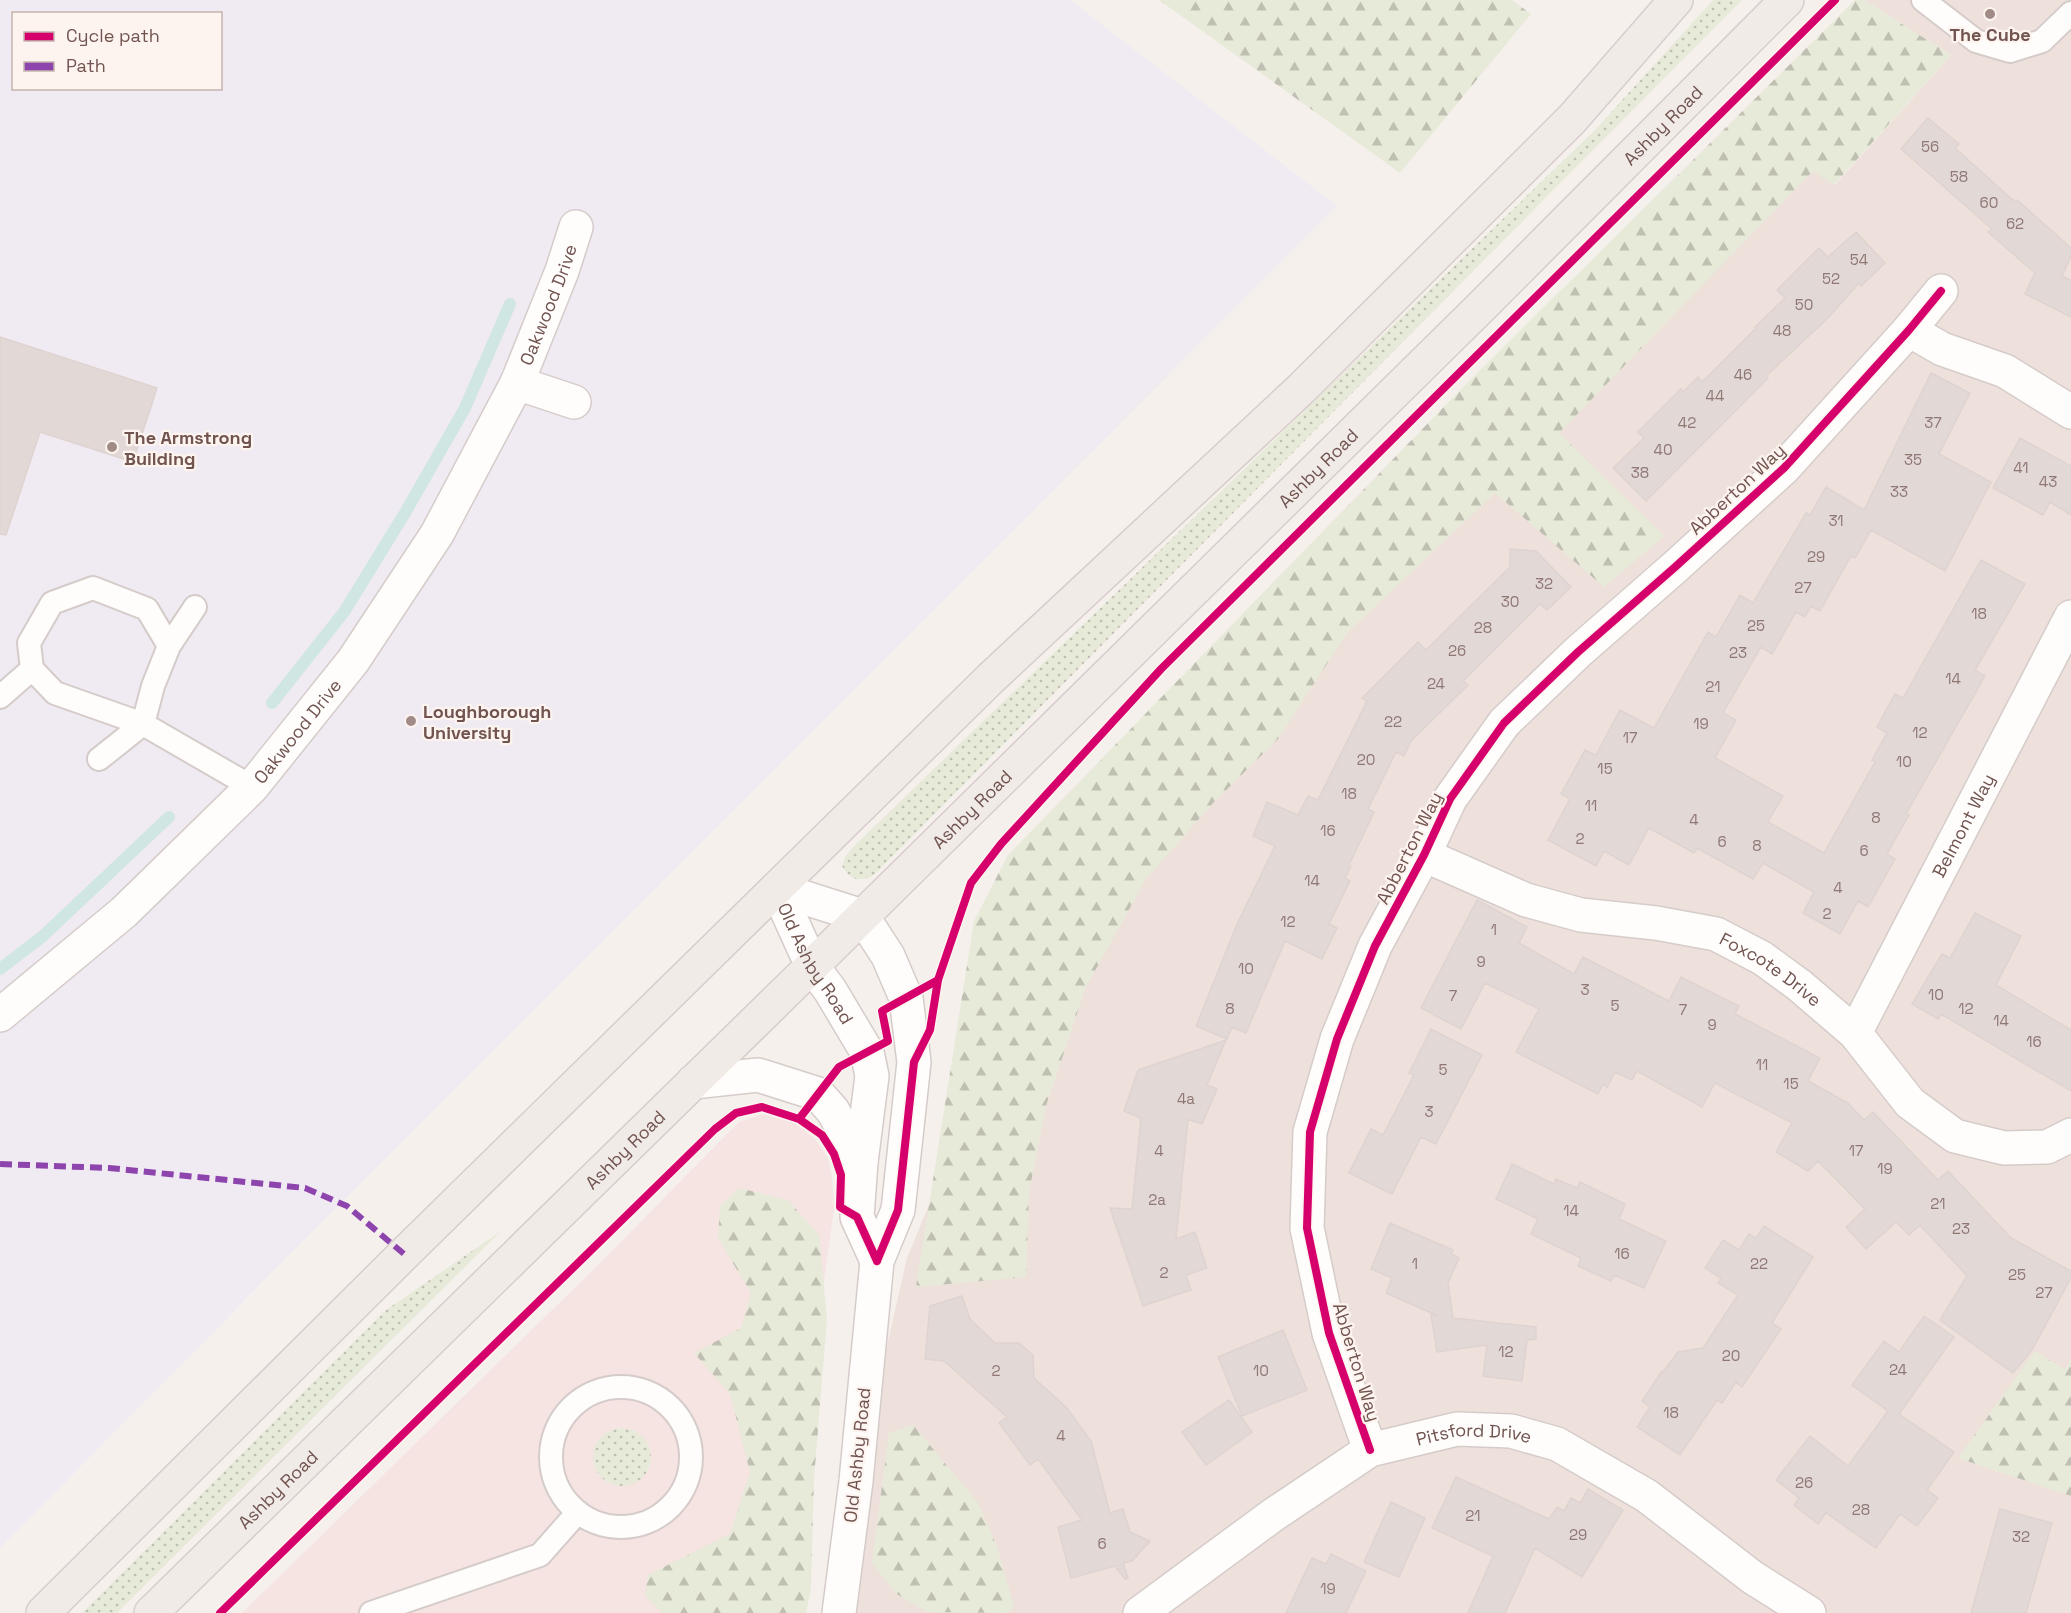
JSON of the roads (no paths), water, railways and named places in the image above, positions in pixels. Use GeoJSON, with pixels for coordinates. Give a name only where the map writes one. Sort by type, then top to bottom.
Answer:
{"type":"FeatureCollection","features":[{"type":"Feature","properties":{"kind":"main road"},"geometry":{"type":"LineString","coordinates":[[43,1613],[681,981],[991,678],[1301,389],[1572,119],[1676,0]]}},
{"type":"Feature","properties":{"kind":"main road","name":"Ashby Road"},"geometry":{"type":"LineString","coordinates":[[151,1613],[812,966],[1788,0]]}},
{"type":"Feature","properties":{"kind":"street","name":"Oakwood Drive"},"geometry":{"type":"LineString","coordinates":[[0,1015],[124,912],[252,787],[353,661],[437,534],[517,383],[561,272],[576,227]]}},
{"type":"Feature","properties":{"kind":"street","name":"Abberton Way"},"geometry":{"type":"LineString","coordinates":[[1370,1450],[1329,1333],[1307,1228],[1310,1132],[1337,1040],[1375,946],[1424,855],[1450,799],[1504,723],[1578,652],[1784,468],[1909,330],[1941,291]]}},
{"type":"Feature","properties":{"kind":"street"},"geometry":{"type":"LineString","coordinates":[[1909,330],[1942,349],[2005,371],[2071,412]]}},
{"type":"Feature","properties":{"kind":"street","name":"Oakwood Drive"},"geometry":{"type":"LineString","coordinates":[[517,383],[574,402]]}},
{"type":"Feature","properties":{"kind":"street","name":"Belmont Way"},"geometry":{"type":"LineString","coordinates":[[1855,1033],[2071,617]]}},
{"type":"Feature","properties":{"kind":"street","name":"Foxcote Drive"},"geometry":{"type":"LineString","coordinates":[[1424,855],[1526,900],[1581,915],[1656,923],[1716,934],[1762,957],[1855,1033],[1910,1103],[1955,1136],[2004,1148],[2047,1147],[2071,1135]]}},
{"type":"Feature","properties":{"kind":"street","name":"Old Ashby Road"},"geometry":{"type":"LineString","coordinates":[[777,889],[862,916],[888,956],[906,998],[914,1062],[898,1210],[877,1261],[856,1481],[839,1613]]}},
{"type":"Feature","properties":{"kind":"street","name":"Old Ashby Road"},"geometry":{"type":"LineString","coordinates":[[777,889],[812,966],[830,990],[867,1052],[872,1076],[861,1162],[857,1217],[877,1261]]}},
{"type":"Feature","properties":{"kind":"street"},"geometry":{"type":"LineString","coordinates":[[693,1082],[758,1075],[818,1094],[833,1111],[861,1162]]}},
{"type":"Feature","properties":{"kind":"street","name":"Pitsford Drive"},"geometry":{"type":"LineString","coordinates":[[1140,1613],[1273,1515],[1370,1450],[1457,1429],[1511,1431],[1557,1444],[1647,1496],[1752,1577],[1809,1613]]}},
{"type":"Feature","properties":{"kind":"lane"},"geometry":{"type":"LineString","coordinates":[[1923,0],[1976,41],[2010,51],[2042,41],[2071,13]]}},
{"type":"Feature","properties":{"kind":"lane"},"geometry":{"type":"LineString","coordinates":[[169,646],[147,609],[93,588],[52,603],[29,643],[32,669],[55,693],[143,724],[252,787]]}},
{"type":"Feature","properties":{"kind":"lane"},"geometry":{"type":"LineString","coordinates":[[99,759],[143,724],[153,686],[169,646],[195,608]]}},
{"type":"Feature","properties":{"kind":"lane"},"geometry":{"type":"LineString","coordinates":[[0,697],[32,669]]}},
{"type":"Feature","properties":{"kind":"lane"},"geometry":{"type":"LineString","coordinates":[[621,1386],[651,1393],[664,1401],[684,1424],[690,1446],[691,1469],[679,1497],[669,1509],[656,1518],[627,1527],[609,1526],[593,1521],[578,1512],[566,1500],[557,1485],[552,1470],[553,1439],[558,1425],[567,1412],[591,1393],[621,1386]]}},
{"type":"Feature","properties":{"kind":"lane"},"geometry":{"type":"LineString","coordinates":[[371,1613],[540,1555],[578,1512]]}},
{"type":"Feature","properties":{"kind":"waterway"},"geometry":{"type":"LineString","coordinates":[[272,703],[344,612],[405,513],[465,408],[510,304]]}},
{"type":"Feature","properties":{"kind":"waterway"},"geometry":{"type":"LineString","coordinates":[[0,969],[43,936],[169,817]]}},
{"type":"Feature","properties":{"kind":"place","name":"The Cube"},"geometry":{"type":"Point","coordinates":[1990,14]}},
{"type":"Feature","properties":{"kind":"place","name":"The Armstrong Building"},"geometry":{"type":"Point","coordinates":[112,447]}},
{"type":"Feature","properties":{"kind":"place","name":"Loughborough University"},"geometry":{"type":"Point","coordinates":[411,721]}}]}
